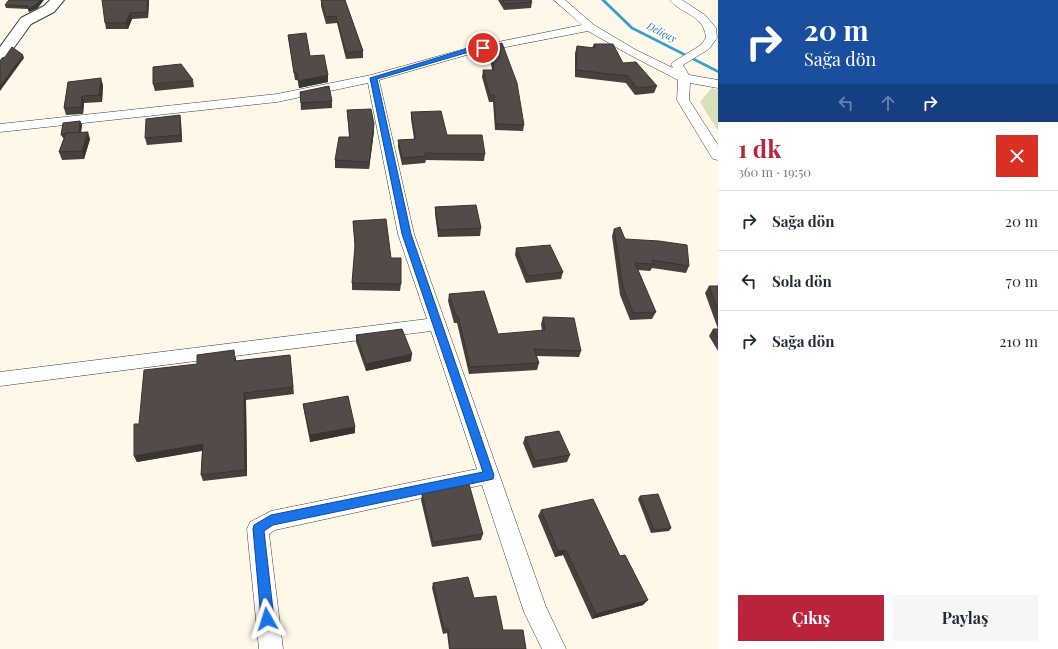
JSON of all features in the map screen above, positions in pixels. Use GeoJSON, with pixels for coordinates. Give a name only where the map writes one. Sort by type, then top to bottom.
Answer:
{"type":"FeatureCollection","features":[{"type":"Feature","properties":{"kind":"street"},"geometry":{"type":"LineString","coordinates":[[0,57],[26,21],[49,9],[57,0]]}},
{"type":"Feature","properties":{"kind":"street"},"geometry":{"type":"LineString","coordinates":[[559,0],[590,27],[632,52],[684,78],[718,84]]}},
{"type":"Feature","properties":{"kind":"street"},"geometry":{"type":"LineString","coordinates":[[675,0],[701,18],[711,28],[715,38],[705,48],[677,64],[684,78],[683,100],[718,156]]}},
{"type":"Feature","properties":{"kind":"street"},"geometry":{"type":"LineString","coordinates":[[0,128],[277,98],[374,78],[468,51],[590,27]]}},
{"type":"Feature","properties":{"kind":"street"},"geometry":{"type":"LineString","coordinates":[[374,78],[406,234],[536,612],[554,649]]}},
{"type":"Feature","properties":{"kind":"street"},"geometry":{"type":"LineString","coordinates":[[0,379],[438,324]]}},
{"type":"Feature","properties":{"kind":"street"},"geometry":{"type":"LineString","coordinates":[[270,649],[258,529],[271,521],[489,475]]}},
{"type":"Feature","properties":{"kind":"green space"},"geometry":{"type":"Polygon","coordinates":[[[712,88],[718,90],[718,131],[700,102],[712,88]]]}},
{"type":"Feature","properties":{"kind":"building"},"geometry":{"type":"Polygon","coordinates":[[[9,0],[40,0],[37,4],[28,9],[28,6],[5,5],[9,0]]]}},
{"type":"Feature","properties":{"kind":"building"},"geometry":{"type":"Polygon","coordinates":[[[102,0],[148,0],[147,12],[130,13],[126,23],[105,23],[102,0]]]}},
{"type":"Feature","properties":{"kind":"building"},"geometry":{"type":"Polygon","coordinates":[[[321,0],[345,0],[363,51],[346,53],[336,16],[326,17],[321,0]]]}},
{"type":"Feature","properties":{"kind":"building"},"geometry":{"type":"Polygon","coordinates":[[[503,0],[531,0],[532,2],[505,4],[503,0]]]}},
{"type":"Feature","properties":{"kind":"building"},"geometry":{"type":"Polygon","coordinates":[[[306,33],[310,56],[324,55],[328,75],[298,81],[297,73],[294,73],[288,35],[306,33]]]}},
{"type":"Feature","properties":{"kind":"building"},"geometry":{"type":"Polygon","coordinates":[[[502,43],[517,83],[524,125],[496,124],[494,95],[490,95],[483,70],[494,70],[490,46],[502,43]]]}},
{"type":"Feature","properties":{"kind":"building"},"geometry":{"type":"Polygon","coordinates":[[[594,44],[613,44],[623,63],[636,62],[657,86],[637,88],[628,76],[576,70],[577,46],[595,48],[594,44]]]}},
{"type":"Feature","properties":{"kind":"building"},"geometry":{"type":"Polygon","coordinates":[[[12,47],[23,55],[0,86],[0,61],[12,47]]]}},
{"type":"Feature","properties":{"kind":"building"},"geometry":{"type":"Polygon","coordinates":[[[181,64],[193,80],[153,84],[153,67],[181,64]]]}},
{"type":"Feature","properties":{"kind":"building"},"geometry":{"type":"Polygon","coordinates":[[[101,78],[99,95],[82,96],[81,107],[64,108],[68,82],[101,78]]]}},
{"type":"Feature","properties":{"kind":"building"},"geometry":{"type":"Polygon","coordinates":[[[329,86],[332,101],[301,103],[300,92],[329,86]]]}},
{"type":"Feature","properties":{"kind":"building"},"geometry":{"type":"Polygon","coordinates":[[[371,109],[374,124],[369,162],[335,160],[339,137],[350,137],[347,110],[371,109]]]}},
{"type":"Feature","properties":{"kind":"building"},"geometry":{"type":"Polygon","coordinates":[[[441,111],[447,135],[482,135],[485,154],[425,153],[426,156],[402,158],[398,140],[416,139],[411,112],[441,111]]]}},
{"type":"Feature","properties":{"kind":"building"},"geometry":{"type":"Polygon","coordinates":[[[180,115],[180,135],[145,138],[146,119],[180,115]]]}},
{"type":"Feature","properties":{"kind":"building"},"geometry":{"type":"Polygon","coordinates":[[[80,121],[79,133],[66,133],[61,135],[63,123],[80,121]]]}},
{"type":"Feature","properties":{"kind":"building"},"geometry":{"type":"Polygon","coordinates":[[[88,132],[82,151],[59,152],[66,133],[88,132]]]}},
{"type":"Feature","properties":{"kind":"building"},"geometry":{"type":"Polygon","coordinates":[[[476,205],[481,228],[439,230],[435,207],[476,205]]]}},
{"type":"Feature","properties":{"kind":"building"},"geometry":{"type":"Polygon","coordinates":[[[386,219],[391,258],[401,258],[401,284],[352,283],[355,245],[353,221],[386,219]]]}},
{"type":"Feature","properties":{"kind":"building"},"geometry":{"type":"Polygon","coordinates":[[[620,227],[625,239],[659,241],[687,245],[689,266],[652,260],[653,264],[635,263],[656,312],[633,313],[623,287],[614,229],[620,227]]]}},
{"type":"Feature","properties":{"kind":"building"},"geometry":{"type":"Polygon","coordinates":[[[550,245],[563,272],[528,276],[516,248],[550,245]]]}},
{"type":"Feature","properties":{"kind":"building"},"geometry":{"type":"Polygon","coordinates":[[[709,286],[718,286],[718,310],[709,286]]]}},
{"type":"Feature","properties":{"kind":"building"},"geometry":{"type":"Polygon","coordinates":[[[484,291],[498,334],[545,330],[543,317],[574,318],[581,351],[534,349],[539,363],[470,367],[458,316],[456,316],[449,294],[484,291]]]}},
{"type":"Feature","properties":{"kind":"building"},"geometry":{"type":"Polygon","coordinates":[[[402,329],[412,354],[366,364],[356,335],[402,329]]]}},
{"type":"Feature","properties":{"kind":"building"},"geometry":{"type":"Polygon","coordinates":[[[713,329],[718,329],[718,338],[713,329]]]}},
{"type":"Feature","properties":{"kind":"building"},"geometry":{"type":"Polygon","coordinates":[[[234,350],[235,361],[290,355],[293,387],[244,393],[245,470],[201,475],[203,444],[134,456],[134,424],[139,424],[144,370],[197,364],[197,355],[234,350]]]}},
{"type":"Feature","properties":{"kind":"building"},"geometry":{"type":"Polygon","coordinates":[[[348,396],[355,427],[310,435],[303,404],[348,396]]]}},
{"type":"Feature","properties":{"kind":"building"},"geometry":{"type":"Polygon","coordinates":[[[559,431],[570,455],[535,461],[525,437],[559,431]]]}},
{"type":"Feature","properties":{"kind":"building"},"geometry":{"type":"Polygon","coordinates":[[[469,484],[483,534],[433,542],[422,494],[469,484]]]}},
{"type":"Feature","properties":{"kind":"building"},"geometry":{"type":"Polygon","coordinates":[[[658,494],[671,528],[654,530],[640,496],[658,494]]]}},
{"type":"Feature","properties":{"kind":"building"},"geometry":{"type":"Polygon","coordinates":[[[593,499],[620,556],[625,555],[648,600],[596,614],[566,550],[558,551],[541,510],[593,499]]]}},
{"type":"Feature","properties":{"kind":"building"},"geometry":{"type":"Polygon","coordinates":[[[468,577],[474,598],[496,596],[503,630],[523,630],[526,649],[450,649],[448,629],[444,629],[433,583],[468,577]]]}},
{"type":"Feature","properties":{"kind":"waterway","name":"Deliçay"},"geometry":{"type":"LineString","coordinates":[[603,0],[632,28],[718,72]]}},
{"type":"Feature","properties":{"kind":"route"},"geometry":{"type":"LineString","coordinates":[[267,619],[258,529],[271,521],[489,475],[406,234],[374,78],[483,48]]}}]}
